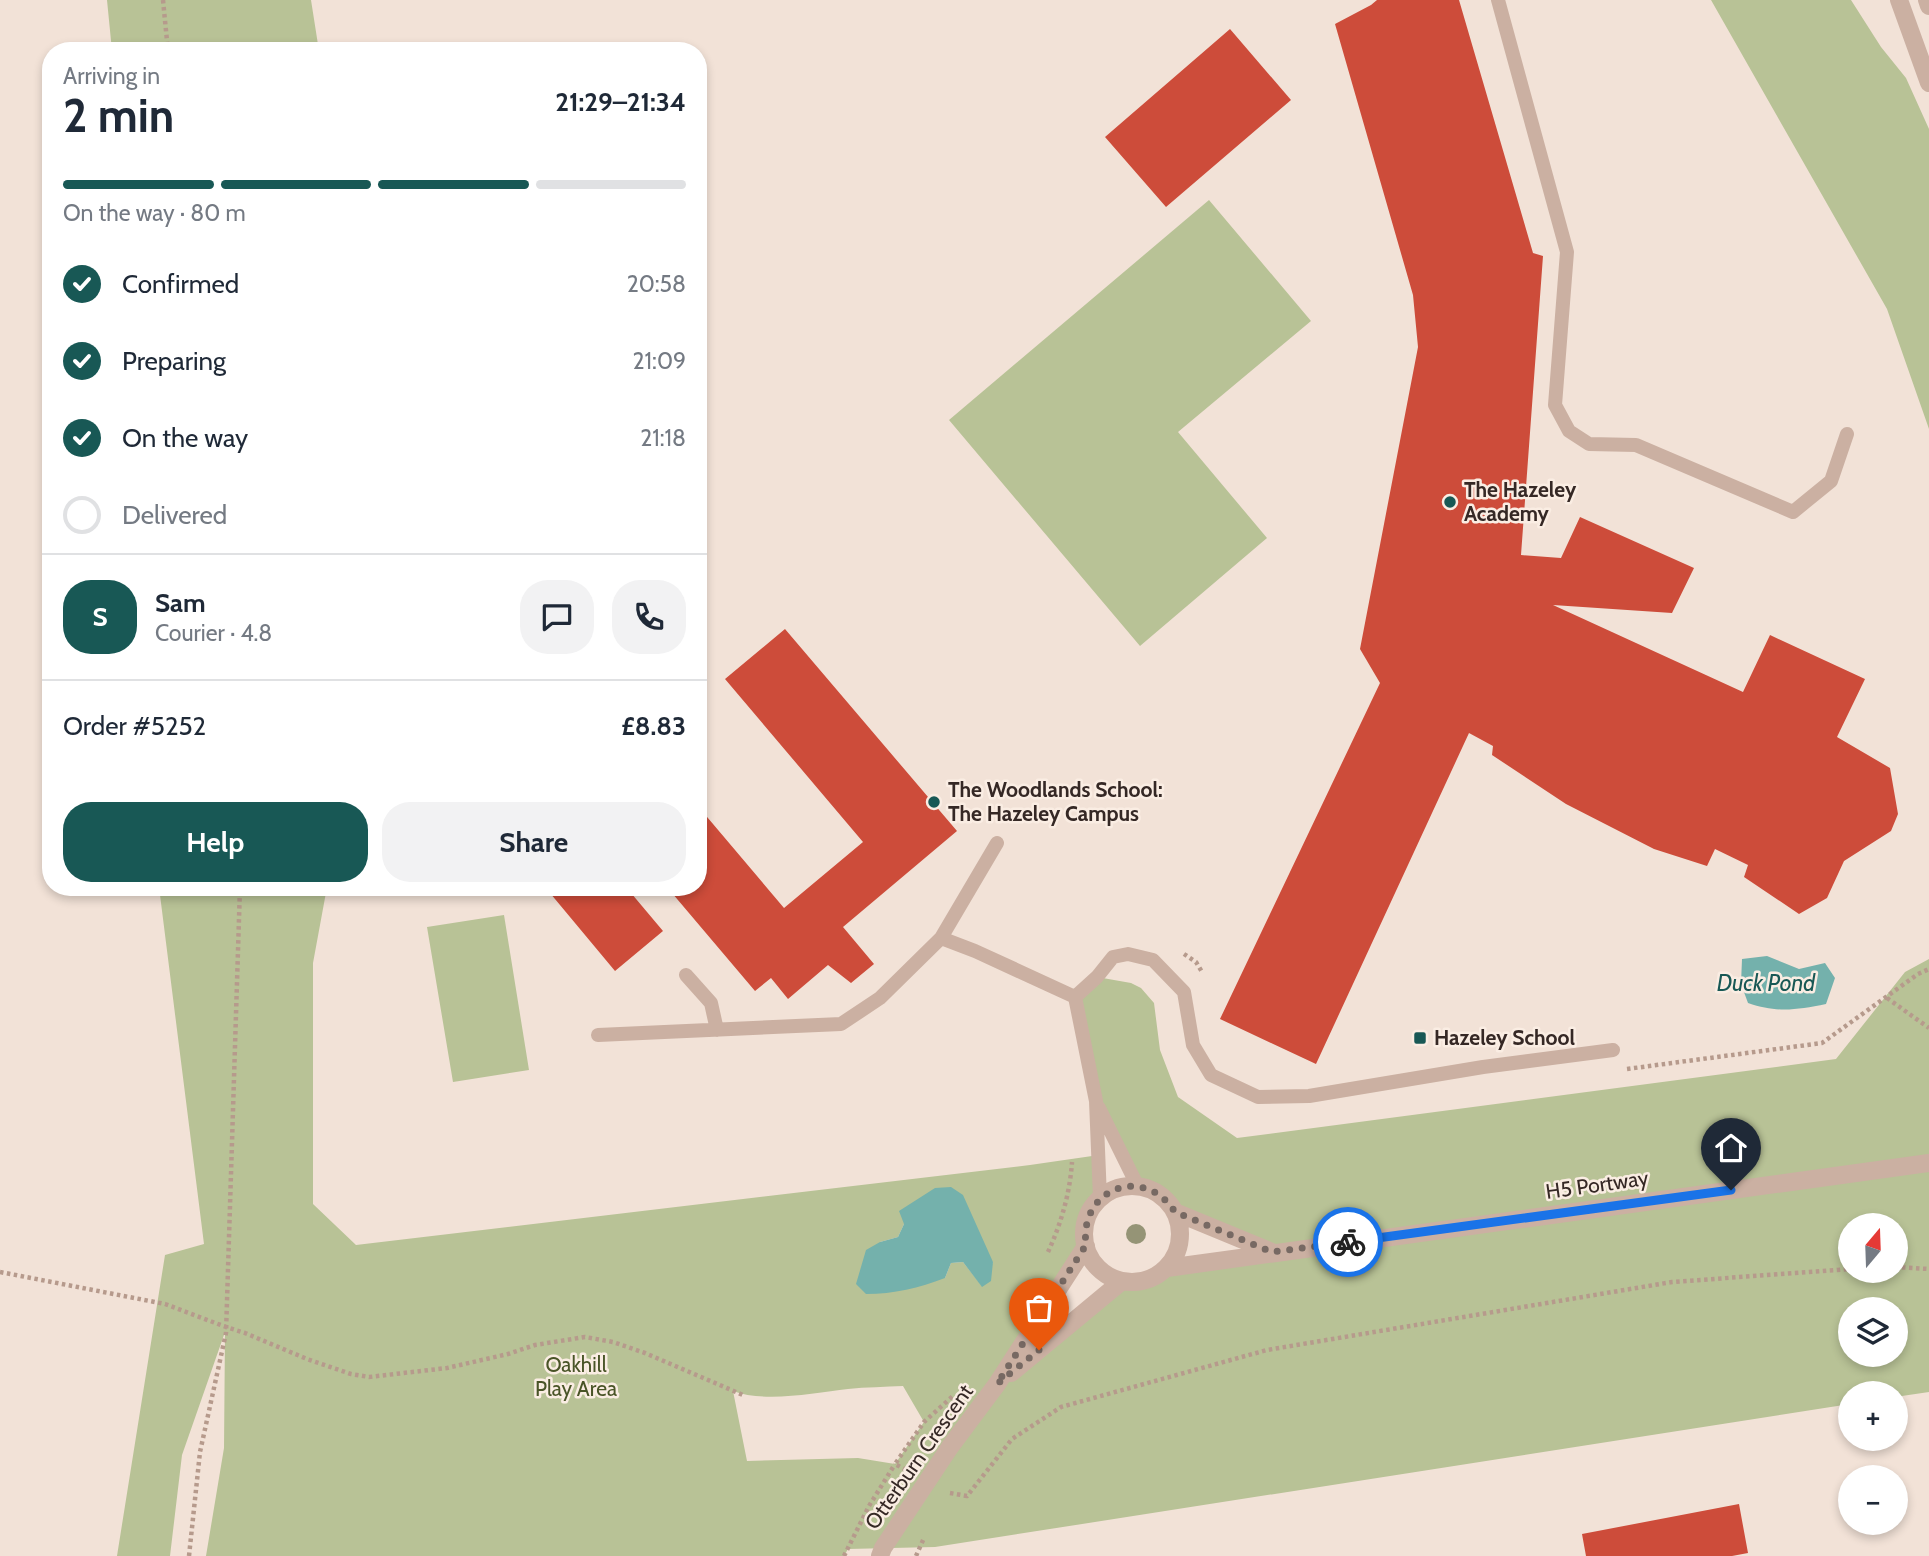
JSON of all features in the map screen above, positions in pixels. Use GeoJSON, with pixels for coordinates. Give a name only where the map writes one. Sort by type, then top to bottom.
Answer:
{"type":"FeatureCollection","features":[{"type":"Feature","properties":{"kind":"street"},"geometry":{"type":"LineString","coordinates":[[1899,0],[1929,83]]}},
{"type":"Feature","properties":{"kind":"street"},"geometry":{"type":"LineString","coordinates":[[1927,0],[1929,6]]}},
{"type":"Feature","properties":{"kind":"street","name":"H5 Portway"},"geometry":{"type":"LineString","coordinates":[[1167,1268],[1929,1163]]}},
{"type":"Feature","properties":{"kind":"street"},"geometry":{"type":"LineString","coordinates":[[1124,1187],[1138,1187],[1153,1191],[1168,1202],[1180,1226],[1180,1241],[1167,1268],[1154,1277],[1138,1282],[1122,1281],[1099,1268],[1091,1258],[1084,1233],[1086,1220],[1101,1198],[1124,1187]]}},
{"type":"Feature","properties":{"kind":"street"},"geometry":{"type":"LineString","coordinates":[[1175,1212],[1272,1252]]}},
{"type":"Feature","properties":{"kind":"street","name":"Otterburn Crescent"},"geometry":{"type":"LineString","coordinates":[[880,1556],[950,1447],[997,1384],[1086,1245]]}},
{"type":"Feature","properties":{"kind":"street","name":"Otterburn Crescent"},"geometry":{"type":"LineString","coordinates":[[997,1384],[1122,1281]]}},
{"type":"Feature","properties":{"kind":"lane"},"geometry":{"type":"LineString","coordinates":[[1498,0],[1566,252],[1555,405],[1569,431],[1589,444],[1636,445],[1793,512],[1831,481],[1847,434]]}},
{"type":"Feature","properties":{"kind":"lane"},"geometry":{"type":"LineString","coordinates":[[598,1035],[841,1024],[880,999],[941,938],[998,843]]}},
{"type":"Feature","properties":{"kind":"lane"},"geometry":{"type":"LineString","coordinates":[[941,938],[1075,997]]}},
{"type":"Feature","properties":{"kind":"lane"},"geometry":{"type":"LineString","coordinates":[[1075,997],[1097,977],[1113,957],[1128,954],[1153,960],[1184,992],[1193,1045],[1211,1075],[1258,1097],[1310,1096],[1483,1067],[1613,1050]]}},
{"type":"Feature","properties":{"kind":"lane"},"geometry":{"type":"LineString","coordinates":[[686,975],[711,1003],[717,1030]]}},
{"type":"Feature","properties":{"kind":"lane"},"geometry":{"type":"LineString","coordinates":[[1075,997],[1096,1101],[1101,1198]]}},
{"type":"Feature","properties":{"kind":"lane"},"geometry":{"type":"LineString","coordinates":[[1096,1101],[1138,1187]]}},
{"type":"Feature","properties":{"kind":"path"},"geometry":{"type":"LineString","coordinates":[[163,0],[167,42]]}},
{"type":"Feature","properties":{"kind":"path"},"geometry":{"type":"LineString","coordinates":[[189,1556],[200,1452],[226,1328],[240,896]]}},
{"type":"Feature","properties":{"kind":"path"},"geometry":{"type":"LineString","coordinates":[[1887,998],[1929,1028]]}},
{"type":"Feature","properties":{"kind":"path"},"geometry":{"type":"LineString","coordinates":[[1047,1255],[1058,1230],[1071,1178],[1072,1150]]}},
{"type":"Feature","properties":{"kind":"path"},"geometry":{"type":"LineString","coordinates":[[1908,1268],[1929,1269]]}},
{"type":"Feature","properties":{"kind":"path"},"geometry":{"type":"LineString","coordinates":[[895,1464],[936,1490],[967,1496],[1012,1438],[1061,1406],[1267,1350],[1672,1282],[1838,1270]]}},
{"type":"Feature","properties":{"kind":"path"},"geometry":{"type":"LineString","coordinates":[[0,1272],[165,1304],[317,1363],[369,1377],[447,1368],[535,1345],[585,1337],[613,1342],[676,1364],[703,1379],[743,1395]]}},
{"type":"Feature","properties":{"kind":"path"},"geometry":{"type":"LineString","coordinates":[[844,1556],[869,1506],[895,1464],[925,1422],[962,1388]]}},
{"type":"Feature","properties":{"kind":"path"},"geometry":{"type":"LineString","coordinates":[[946,1505],[954,1493]]}},
{"type":"Feature","properties":{"kind":"path"},"geometry":{"type":"LineString","coordinates":[[916,1556],[930,1528]]}},
{"type":"Feature","properties":{"kind":"green space"},"geometry":{"type":"Polygon","coordinates":[[[107,0],[311,0],[318,42],[111,42],[107,0]]]}},
{"type":"Feature","properties":{"kind":"green space"},"geometry":{"type":"Polygon","coordinates":[[[1711,0],[1851,0],[1881,47],[1906,78],[1929,129],[1929,429],[1887,309],[1711,0]]]}},
{"type":"Feature","properties":{"kind":"green space"},"geometry":{"type":"Polygon","coordinates":[[[1209,200],[1311,321],[1178,432],[1267,538],[1140,646],[949,420],[1209,200]]]}},
{"type":"Feature","properties":{"kind":"green space","name":"Oakhill Play Area"},"geometry":{"type":"Polygon","coordinates":[[[160,896],[325,896],[313,963],[313,1204],[356,1245],[1099,1155],[1100,1198],[1088,1220],[1086,1246],[999,1381],[1122,1281],[1145,1279],[1167,1268],[1270,1252],[1175,1212],[1159,1195],[1138,1187],[1096,1101],[1075,997],[1097,977],[1131,983],[1141,988],[1154,1003],[1160,1050],[1178,1097],[1237,1138],[1836,1059],[1905,972],[1929,959],[1929,1392],[1908,1395],[1908,1381],[1838,1381],[1838,1406],[935,1547],[848,1549],[844,1556],[206,1556],[224,1448],[225,1332],[182,1455],[170,1556],[117,1556],[165,1255],[204,1244],[160,896]],[[904,1224],[898,1237],[880,1242],[945,1278],[951,1263],[963,1262],[982,1286],[993,1262],[904,1224]],[[903,1386],[774,1397],[745,1395],[733,1391],[747,1461],[858,1458],[895,1464],[924,1422],[903,1386]]]}},
{"type":"Feature","properties":{"kind":"green space"},"geometry":{"type":"Polygon","coordinates":[[[504,915],[529,1070],[453,1082],[427,927],[504,915]]]}},
{"type":"Feature","properties":{"kind":"water","name":"Duck Pond"},"geometry":{"type":"Polygon","coordinates":[[[1767,956],[1799,969],[1825,963],[1835,978],[1826,1004],[1787,1009],[1748,1003],[1741,984],[1742,959],[1767,956]]]}},
{"type":"Feature","properties":{"kind":"water"},"geometry":{"type":"Polygon","coordinates":[[[951,1187],[963,1195],[993,1262],[991,1281],[982,1287],[963,1262],[951,1263],[945,1278],[935,1282],[896,1292],[866,1294],[856,1284],[866,1250],[880,1242],[898,1237],[904,1224],[899,1211],[935,1188],[951,1187]]]}},
{"type":"Feature","properties":{"kind":"building"},"geometry":{"type":"Polygon","coordinates":[[[1377,0],[1459,0],[1533,253],[1543,256],[1521,555],[1561,558],[1580,517],[1694,568],[1672,613],[1553,605],[1743,692],[1770,635],[1865,679],[1837,737],[1890,768],[1898,814],[1891,831],[1844,861],[1827,898],[1799,914],[1744,877],[1748,865],[1715,849],[1707,866],[1654,849],[1566,804],[1492,755],[1493,746],[1469,733],[1316,1064],[1220,1019],[1380,683],[1360,649],[1418,347],[1413,295],[1335,24],[1377,0]]]}},
{"type":"Feature","properties":{"kind":"building"},"geometry":{"type":"Polygon","coordinates":[[[1230,29],[1291,100],[1166,207],[1105,137],[1230,29]]]}},
{"type":"Feature","properties":{"kind":"building"},"geometry":{"type":"Polygon","coordinates":[[[785,629],[957,831],[843,927],[874,964],[851,983],[828,965],[788,999],[771,978],[755,991],[675,896],[707,896],[707,817],[784,908],[863,842],[725,679],[785,629]]]}},
{"type":"Feature","properties":{"kind":"building"},"geometry":{"type":"Polygon","coordinates":[[[552,896],[634,896],[663,931],[615,971],[552,896]]]}},
{"type":"Feature","properties":{"kind":"building"},"geometry":{"type":"Polygon","coordinates":[[[1739,1504],[1748,1553],[1732,1556],[1586,1556],[1582,1534],[1739,1504]]]}},
{"type":"Feature","properties":{"kind":"way so far"},"geometry":{"type":"LineString","coordinates":[[1039,1350],[997,1384],[1086,1245],[1086,1220],[1092,1208],[1112,1191],[1124,1187],[1153,1191],[1168,1202],[1175,1212],[1272,1252],[1348,1242]]}},
{"type":"Feature","properties":{"kind":"place","name":"The Hazeley Academy"},"geometry":{"type":"Point","coordinates":[1450,502]}},
{"type":"Feature","properties":{"kind":"place","name":"The Woodlands School: The Hazeley Campus"},"geometry":{"type":"Point","coordinates":[934,802]}},
{"type":"Feature","properties":{"kind":"place","name":"Hazeley School"},"geometry":{"type":"Point","coordinates":[1420,1038]}},
{"type":"Feature","properties":{"kind":"route"},"geometry":{"type":"LineString","coordinates":[[1348,1242],[1731,1190]]}}]}
